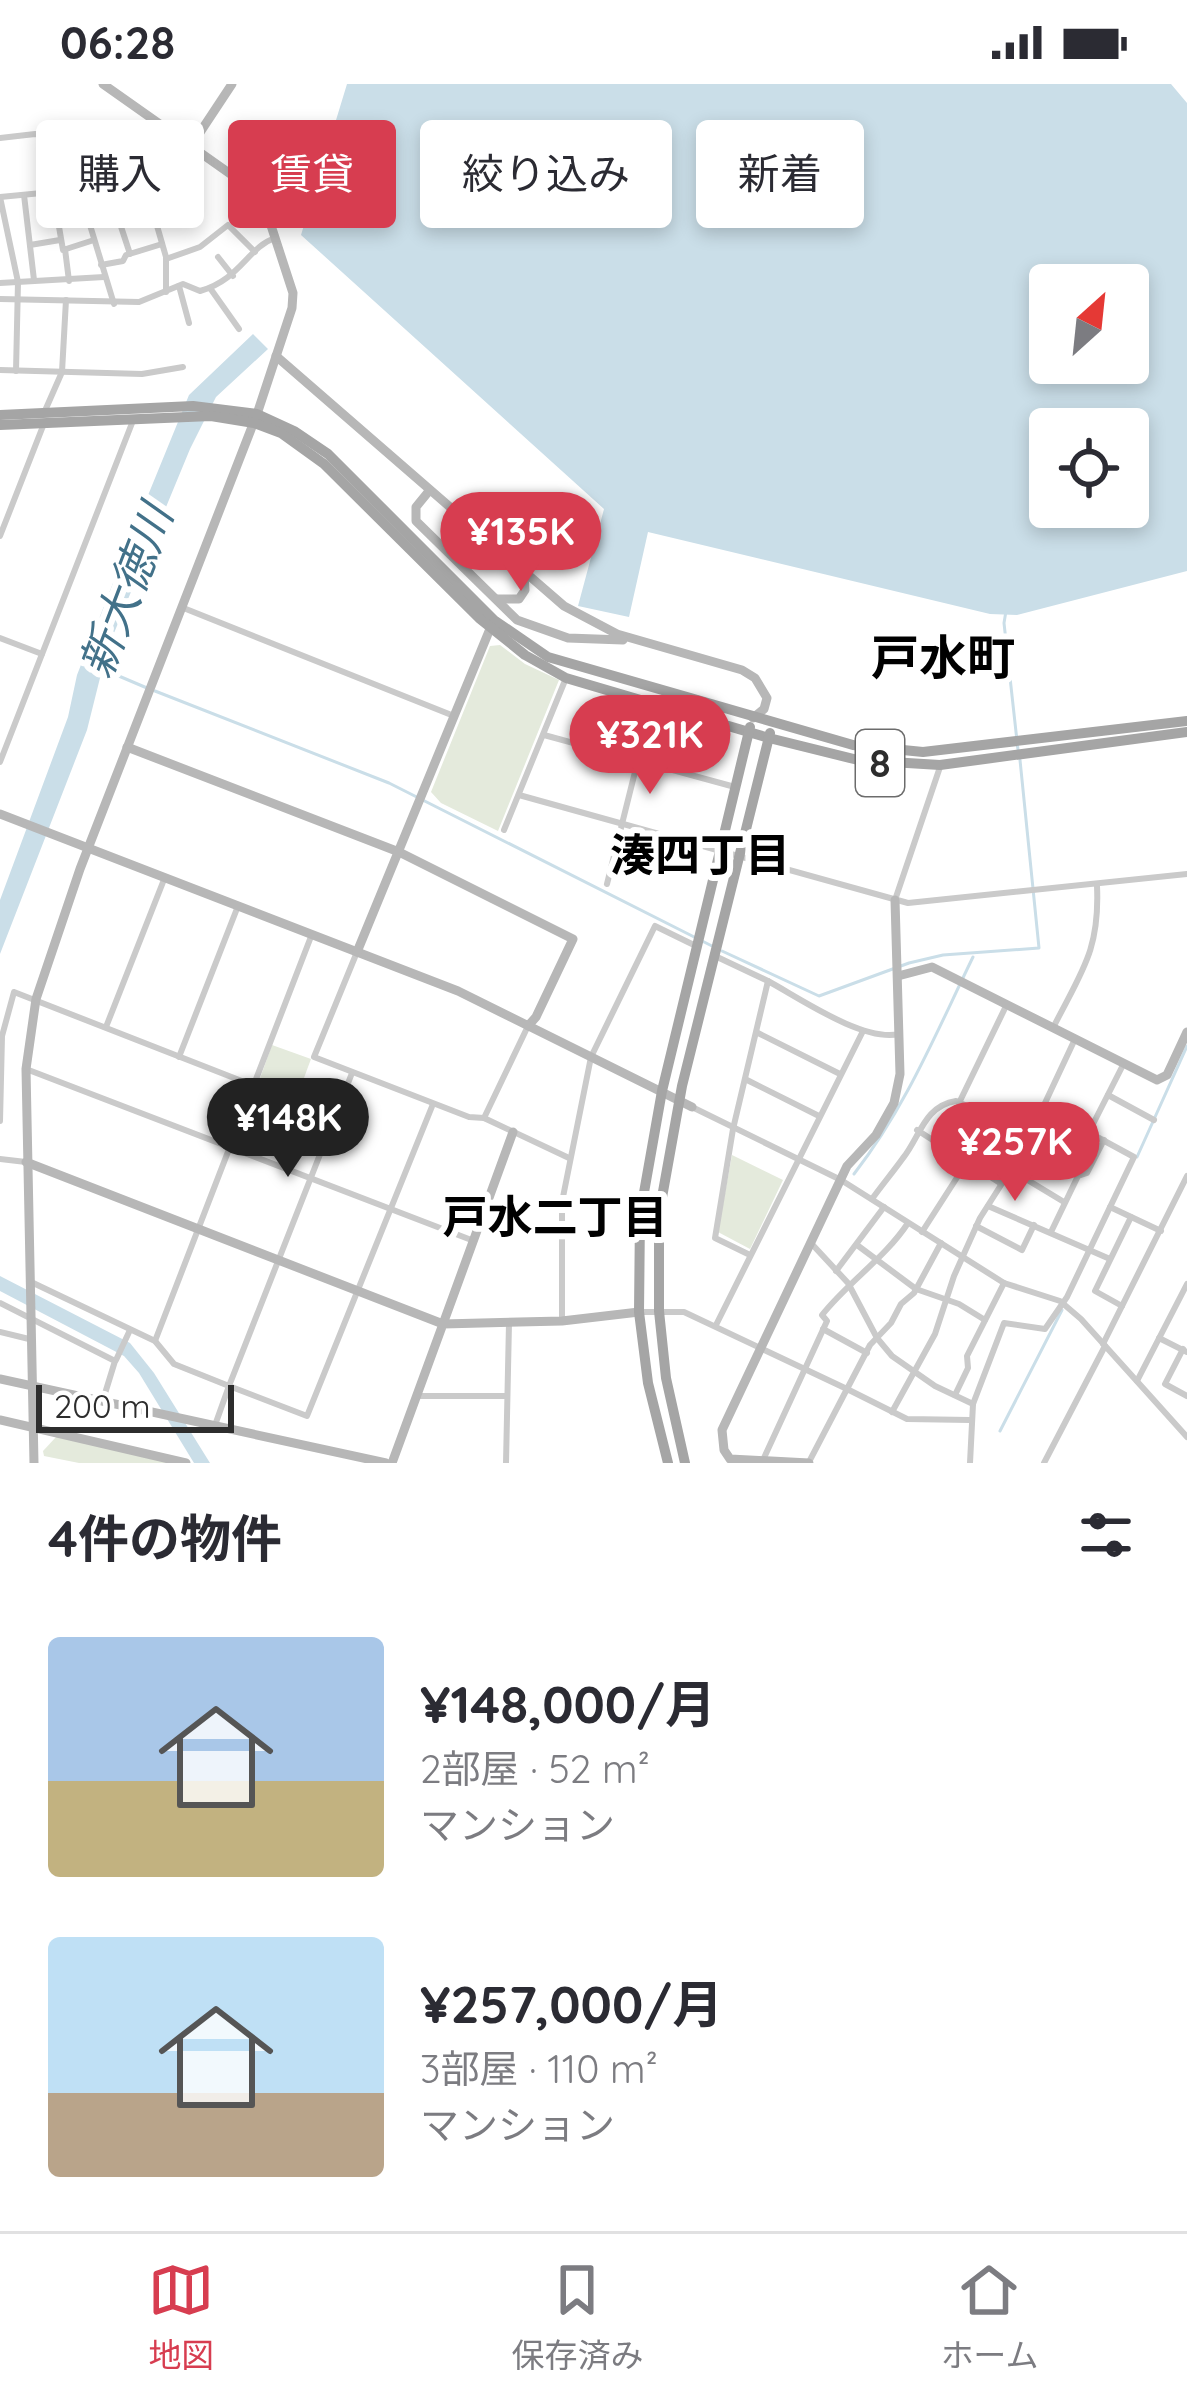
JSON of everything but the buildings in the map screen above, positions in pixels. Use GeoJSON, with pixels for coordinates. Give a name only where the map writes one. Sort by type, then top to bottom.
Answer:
{"type":"FeatureCollection","features":[{"type":"Feature","properties":{"kind":"main road","name":"8"},"geometry":{"type":"LineString","coordinates":[[0,415],[134,418],[172,411]]}},
{"type":"Feature","properties":{"kind":"main road","name":"8"},"geometry":{"type":"LineString","coordinates":[[0,424],[44,417],[172,411],[256,418],[294,431],[328,454],[492,624],[566,678],[751,725],[772,724],[853,745],[903,752],[1187,732]]}},
{"type":"Feature","properties":{"kind":"main road","name":"8"},"geometry":{"type":"LineString","coordinates":[[492,624],[568,666],[751,725],[769,738],[858,760],[940,765],[1019,747],[1187,721]]}},
{"type":"Feature","properties":{"kind":"main road"},"geometry":{"type":"LineString","coordinates":[[686,1463],[665,1378],[658,1311],[659,1214],[679,1100],[772,724]]}},
{"type":"Feature","properties":{"kind":"main road"},"geometry":{"type":"LineString","coordinates":[[668,1463],[648,1383],[639,1312],[640,1215],[662,1091],[751,725]]}},
{"type":"Feature","properties":{"kind":"street"},"geometry":{"type":"LineString","coordinates":[[103,84],[155,120]]}},
{"type":"Feature","properties":{"kind":"street"},"geometry":{"type":"LineString","coordinates":[[204,122],[232,84]]}},
{"type":"Feature","properties":{"kind":"street"},"geometry":{"type":"LineString","coordinates":[[0,139],[36,134]]}},
{"type":"Feature","properties":{"kind":"street"},"geometry":{"type":"LineString","coordinates":[[34,1463],[26,1069],[36,999],[89,847],[256,418],[292,308],[293,293],[256,191],[205,155]]}},
{"type":"Feature","properties":{"kind":"street"},"geometry":{"type":"LineString","coordinates":[[16,371],[18,282],[0,197],[36,193]]}},
{"type":"Feature","properties":{"kind":"street"},"geometry":{"type":"LineString","coordinates":[[24,194],[34,281]]}},
{"type":"Feature","properties":{"kind":"street"},"geometry":{"type":"LineString","coordinates":[[166,259],[200,247],[229,225],[255,252]]}},
{"type":"Feature","properties":{"kind":"street"},"geometry":{"type":"LineString","coordinates":[[58,228],[69,281]]}},
{"type":"Feature","properties":{"kind":"street"},"geometry":{"type":"LineString","coordinates":[[90,228],[114,304]]}},
{"type":"Feature","properties":{"kind":"street"},"geometry":{"type":"LineString","coordinates":[[121,228],[130,254]]}},
{"type":"Feature","properties":{"kind":"street"},"geometry":{"type":"LineString","coordinates":[[158,228],[166,259],[166,292]]}},
{"type":"Feature","properties":{"kind":"street"},"geometry":{"type":"LineString","coordinates":[[0,299],[114,304],[140,302],[179,286],[200,291],[233,276],[261,242],[274,238]]}},
{"type":"Feature","properties":{"kind":"street"},"geometry":{"type":"LineString","coordinates":[[30,245],[60,240]]}},
{"type":"Feature","properties":{"kind":"street"},"geometry":{"type":"LineString","coordinates":[[65,249],[94,240]]}},
{"type":"Feature","properties":{"kind":"street"},"geometry":{"type":"LineString","coordinates":[[101,265],[162,244]]}},
{"type":"Feature","properties":{"kind":"street"},"geometry":{"type":"LineString","coordinates":[[218,257],[233,276]]}},
{"type":"Feature","properties":{"kind":"street"},"geometry":{"type":"LineString","coordinates":[[0,283],[104,277]]}},
{"type":"Feature","properties":{"kind":"street"},"geometry":{"type":"LineString","coordinates":[[179,286],[189,323]]}},
{"type":"Feature","properties":{"kind":"street"},"geometry":{"type":"LineString","coordinates":[[211,288],[239,329]]}},
{"type":"Feature","properties":{"kind":"street"},"geometry":{"type":"LineString","coordinates":[[0,536],[62,372],[66,300]]}},
{"type":"Feature","properties":{"kind":"street"},"geometry":{"type":"LineString","coordinates":[[276,356],[522,571],[584,619],[755,678],[767,698],[751,725]]}},
{"type":"Feature","properties":{"kind":"street"},"geometry":{"type":"LineString","coordinates":[[0,370],[142,374],[183,367]]}},
{"type":"Feature","properties":{"kind":"street"},"geometry":{"type":"LineString","coordinates":[[0,762],[134,418]]}},
{"type":"Feature","properties":{"kind":"street"},"geometry":{"type":"LineString","coordinates":[[429,491],[416,507],[416,521],[517,620],[553,634],[640,641]]}},
{"type":"Feature","properties":{"kind":"street"},"geometry":{"type":"LineString","coordinates":[[492,598],[519,599],[527,580],[522,571]]}},
{"type":"Feature","properties":{"kind":"street"},"geometry":{"type":"LineString","coordinates":[[182,607],[454,716]]}},
{"type":"Feature","properties":{"kind":"street"},"geometry":{"type":"LineString","coordinates":[[492,624],[314,1057],[469,1118],[484,1118],[569,1158]]}},
{"type":"Feature","properties":{"kind":"street"},"geometry":{"type":"LineString","coordinates":[[0,638],[42,654]]}},
{"type":"Feature","properties":{"kind":"street"},"geometry":{"type":"LineString","coordinates":[[505,830],[566,678]]}},
{"type":"Feature","properties":{"kind":"street"},"geometry":{"type":"LineString","coordinates":[[764,709],[772,724]]}},
{"type":"Feature","properties":{"kind":"street"},"geometry":{"type":"LineString","coordinates":[[544,735],[735,787]]}},
{"type":"Feature","properties":{"kind":"street"},"geometry":{"type":"LineString","coordinates":[[127,747],[400,852],[573,939],[484,1118]]}},
{"type":"Feature","properties":{"kind":"street"},"geometry":{"type":"LineString","coordinates":[[607,884],[638,760]]}},
{"type":"Feature","properties":{"kind":"street"},"geometry":{"type":"LineString","coordinates":[[940,765],[940,777],[896,900],[901,1074],[894,1103],[876,1136],[847,1166],[722,1430],[730,1459],[809,1462],[867,1354],[916,1289],[941,1243]]}},
{"type":"Feature","properties":{"kind":"street"},"geometry":{"type":"LineString","coordinates":[[519,795],[908,903],[1187,874]]}},
{"type":"Feature","properties":{"kind":"street"},"geometry":{"type":"LineString","coordinates":[[0,814],[458,991],[841,1180],[1004,1283],[1060,1301],[1187,1437]]}},
{"type":"Feature","properties":{"kind":"street"},"geometry":{"type":"LineString","coordinates":[[106,1028],[165,877]]}},
{"type":"Feature","properties":{"kind":"street"},"geometry":{"type":"LineString","coordinates":[[1053,1028],[1093,949],[1098,927],[1097,884]]}},
{"type":"Feature","properties":{"kind":"street"},"geometry":{"type":"LineString","coordinates":[[179,1057],[238,906]]}},
{"type":"Feature","properties":{"kind":"street"},"geometry":{"type":"LineString","coordinates":[[562,1321],[562,1202],[591,1058],[656,926],[697,946]]}},
{"type":"Feature","properties":{"kind":"street"},"geometry":{"type":"LineString","coordinates":[[155,1341],[312,934]]}},
{"type":"Feature","properties":{"kind":"street"},"geometry":{"type":"LineString","coordinates":[[715,956],[863,1031],[884,1037],[899,1034]]}},
{"type":"Feature","properties":{"kind":"street"},"geometry":{"type":"LineString","coordinates":[[898,976],[932,967],[1157,1080],[1167,1075],[1181,1054],[1187,1032]]}},
{"type":"Feature","properties":{"kind":"street"},"geometry":{"type":"LineString","coordinates":[[751,1255],[715,1238],[733,1129],[768,982]]}},
{"type":"Feature","properties":{"kind":"street"},"geometry":{"type":"LineString","coordinates":[[0,1121],[1,1036],[14,992],[252,1085]]}},
{"type":"Feature","properties":{"kind":"street"},"geometry":{"type":"LineString","coordinates":[[959,1103],[1007,1004]]}},
{"type":"Feature","properties":{"kind":"street"},"geometry":{"type":"LineString","coordinates":[[716,1325],[863,1031]]}},
{"type":"Feature","properties":{"kind":"street"},"geometry":{"type":"LineString","coordinates":[[757,1032],[841,1074]]}},
{"type":"Feature","properties":{"kind":"street"},"geometry":{"type":"LineString","coordinates":[[892,1412],[935,1334],[976,1226],[1011,1170],[1075,1039]]}},
{"type":"Feature","properties":{"kind":"street"},"geometry":{"type":"LineString","coordinates":[[1089,1132],[1124,1063]]}},
{"type":"Feature","properties":{"kind":"street"},"geometry":{"type":"LineString","coordinates":[[26,1069],[474,1241]]}},
{"type":"Feature","properties":{"kind":"street"},"geometry":{"type":"LineString","coordinates":[[213,1427],[352,1073]]}},
{"type":"Feature","properties":{"kind":"street"},"geometry":{"type":"LineString","coordinates":[[746,1080],[819,1116]]}},
{"type":"Feature","properties":{"kind":"street"},"geometry":{"type":"LineString","coordinates":[[1108,1095],[1154,1120]]}},
{"type":"Feature","properties":{"kind":"street"},"geometry":{"type":"LineString","coordinates":[[872,1199],[908,1154],[917,1130],[946,1102],[959,1103],[1029,1135]]}},
{"type":"Feature","properties":{"kind":"street"},"geometry":{"type":"LineString","coordinates":[[29,1283],[155,1341],[174,1364],[308,1416],[433,1104]]}},
{"type":"Feature","properties":{"kind":"street"},"geometry":{"type":"LineString","coordinates":[[990,1311],[1006,1323],[1045,1329],[1066,1297],[1134,1157],[1042,1106]]}},
{"type":"Feature","properties":{"kind":"street"},"geometry":{"type":"LineString","coordinates":[[917,1130],[1001,1184]]}},
{"type":"Feature","properties":{"kind":"street"},"geometry":{"type":"LineString","coordinates":[[0,1379],[389,1463],[513,1132]]}},
{"type":"Feature","properties":{"kind":"street"},"geometry":{"type":"LineString","coordinates":[[1024,1145],[1078,1176],[1087,1174],[1104,1140]]}},
{"type":"Feature","properties":{"kind":"street"},"geometry":{"type":"LineString","coordinates":[[0,1159],[26,1162],[443,1324],[684,1312],[908,1420],[970,1420]]}},
{"type":"Feature","properties":{"kind":"street"},"geometry":{"type":"LineString","coordinates":[[922,1232],[967,1162]]}},
{"type":"Feature","properties":{"kind":"street"},"geometry":{"type":"LineString","coordinates":[[1011,1170],[1066,1202]]}},
{"type":"Feature","properties":{"kind":"street"},"geometry":{"type":"LineString","coordinates":[[1052,1232],[1078,1176]]}},
{"type":"Feature","properties":{"kind":"street"},"geometry":{"type":"LineString","coordinates":[[1044,1463],[1187,1176]]}},
{"type":"Feature","properties":{"kind":"street"},"geometry":{"type":"LineString","coordinates":[[988,1206],[1110,1259]]}},
{"type":"Feature","properties":{"kind":"street"},"geometry":{"type":"LineString","coordinates":[[836,1271],[884,1207]]}},
{"type":"Feature","properties":{"kind":"street"},"geometry":{"type":"LineString","coordinates":[[1110,1207],[1161,1231]]}},
{"type":"Feature","properties":{"kind":"street"},"geometry":{"type":"LineString","coordinates":[[1122,1306],[1095,1291],[1131,1217]]}},
{"type":"Feature","properties":{"kind":"street"},"geometry":{"type":"LineString","coordinates":[[763,1460],[827,1322],[822,1315],[908,1223]]}},
{"type":"Feature","properties":{"kind":"street"},"geometry":{"type":"LineString","coordinates":[[976,1226],[1022,1250],[1034,1225]]}},
{"type":"Feature","properties":{"kind":"street"},"geometry":{"type":"LineString","coordinates":[[810,1242],[848,1283],[892,1356],[973,1404]]}},
{"type":"Feature","properties":{"kind":"street"},"geometry":{"type":"LineString","coordinates":[[857,1245],[916,1289],[986,1320]]}},
{"type":"Feature","properties":{"kind":"street"},"geometry":{"type":"LineString","coordinates":[[955,1395],[968,1356],[1004,1283]]}},
{"type":"Feature","properties":{"kind":"street"},"geometry":{"type":"LineString","coordinates":[[1137,1381],[1187,1284]]}},
{"type":"Feature","properties":{"kind":"street"},"geometry":{"type":"LineString","coordinates":[[0,1303],[117,1358]]}},
{"type":"Feature","properties":{"kind":"street"},"geometry":{"type":"LineString","coordinates":[[506,1463],[509,1322]]}},
{"type":"Feature","properties":{"kind":"street"},"geometry":{"type":"LineString","coordinates":[[970,1463],[973,1404],[1006,1323]]}},
{"type":"Feature","properties":{"kind":"street"},"geometry":{"type":"LineString","coordinates":[[823,1329],[867,1354]]}},
{"type":"Feature","properties":{"kind":"street"},"geometry":{"type":"LineString","coordinates":[[102,1401],[129,1331]]}},
{"type":"Feature","properties":{"kind":"street"},"geometry":{"type":"LineString","coordinates":[[0,1332],[29,1339]]}},
{"type":"Feature","properties":{"kind":"street"},"geometry":{"type":"LineString","coordinates":[[1159,1338],[1185,1350],[1165,1384],[1187,1396]]}},
{"type":"Feature","properties":{"kind":"street"},"geometry":{"type":"LineString","coordinates":[[968,1365],[984,1376]]}},
{"type":"Feature","properties":{"kind":"street"},"geometry":{"type":"LineString","coordinates":[[416,1396],[505,1396]]}},
{"type":"Feature","properties":{"kind":"street"},"geometry":{"type":"LineString","coordinates":[[0,1420],[185,1463]]}},
{"type":"Feature","properties":{"kind":"shaded area"},"geometry":{"type":"Polygon","coordinates":[[[500,645],[559,680],[498,831],[441,803],[431,792],[490,646],[500,645]]]}},
{"type":"Feature","properties":{"kind":"shaded area"},"geometry":{"type":"Polygon","coordinates":[[[272,1045],[311,1059],[292,1110],[254,1095],[272,1045]]]}},
{"type":"Feature","properties":{"kind":"shaded area"},"geometry":{"type":"Polygon","coordinates":[[[732,1155],[783,1180],[750,1249],[718,1232],[732,1155]]]}},
{"type":"Feature","properties":{"kind":"shaded area"},"geometry":{"type":"Polygon","coordinates":[[[57,1436],[171,1463],[79,1463],[44,1456],[57,1436]]]}},
{"type":"Feature","properties":{"kind":"water"},"geometry":{"type":"Polygon","coordinates":[[[347,84],[1171,84],[1187,103],[1187,571],[1017,615],[990,614],[648,532],[629,617],[578,606],[604,509],[301,235],[303,228],[396,228],[396,120],[336,120],[347,84]]]}},
{"type":"Feature","properties":{"kind":"water","name":"新大徳川"},"geometry":{"type":"Polygon","coordinates":[[[253,334],[268,349],[216,397],[190,449],[107,650],[87,730],[0,954],[0,900],[68,717],[77,675],[133,532],[189,395],[253,334]]]}},
{"type":"Feature","properties":{"kind":"water"},"geometry":{"type":"Polygon","coordinates":[[[0,1276],[130,1343],[210,1463],[194,1463],[124,1356],[0,1291],[0,1276]]]}},
{"type":"Feature","properties":{"kind":"waterway"},"geometry":{"type":"LineString","coordinates":[[1006,611],[1018,750]]}},
{"type":"Feature","properties":{"kind":"waterway","name":"新大徳川"},"geometry":{"type":"LineString","coordinates":[[100,668],[147,688]]}},
{"type":"Feature","properties":{"kind":"waterway"},"geometry":{"type":"LineString","coordinates":[[155,691],[389,783],[714,947]]}},
{"type":"Feature","properties":{"kind":"waterway"},"geometry":{"type":"LineString","coordinates":[[722,951],[819,996],[943,955],[1039,948],[1020,760]]}},
{"type":"Feature","properties":{"kind":"waterway"},"geometry":{"type":"LineString","coordinates":[[854,1174],[905,1096],[973,957]]}},
{"type":"Feature","properties":{"kind":"waterway"},"geometry":{"type":"LineString","coordinates":[[1137,1157],[1187,1046]]}},
{"type":"Feature","properties":{"kind":"waterway"},"geometry":{"type":"LineString","coordinates":[[1000,1431],[1062,1310]]}},
{"type":"Feature","properties":{"kind":"district","name":"戸水町"},"geometry":{"type":"Point","coordinates":[943,658]}},
{"type":"Feature","properties":{"kind":"district","name":"湊四丁目"},"geometry":{"type":"Point","coordinates":[700,855]}},
{"type":"Feature","properties":{"kind":"district","name":"戸水二丁目"},"geometry":{"type":"Point","coordinates":[555,1217]}}]}
